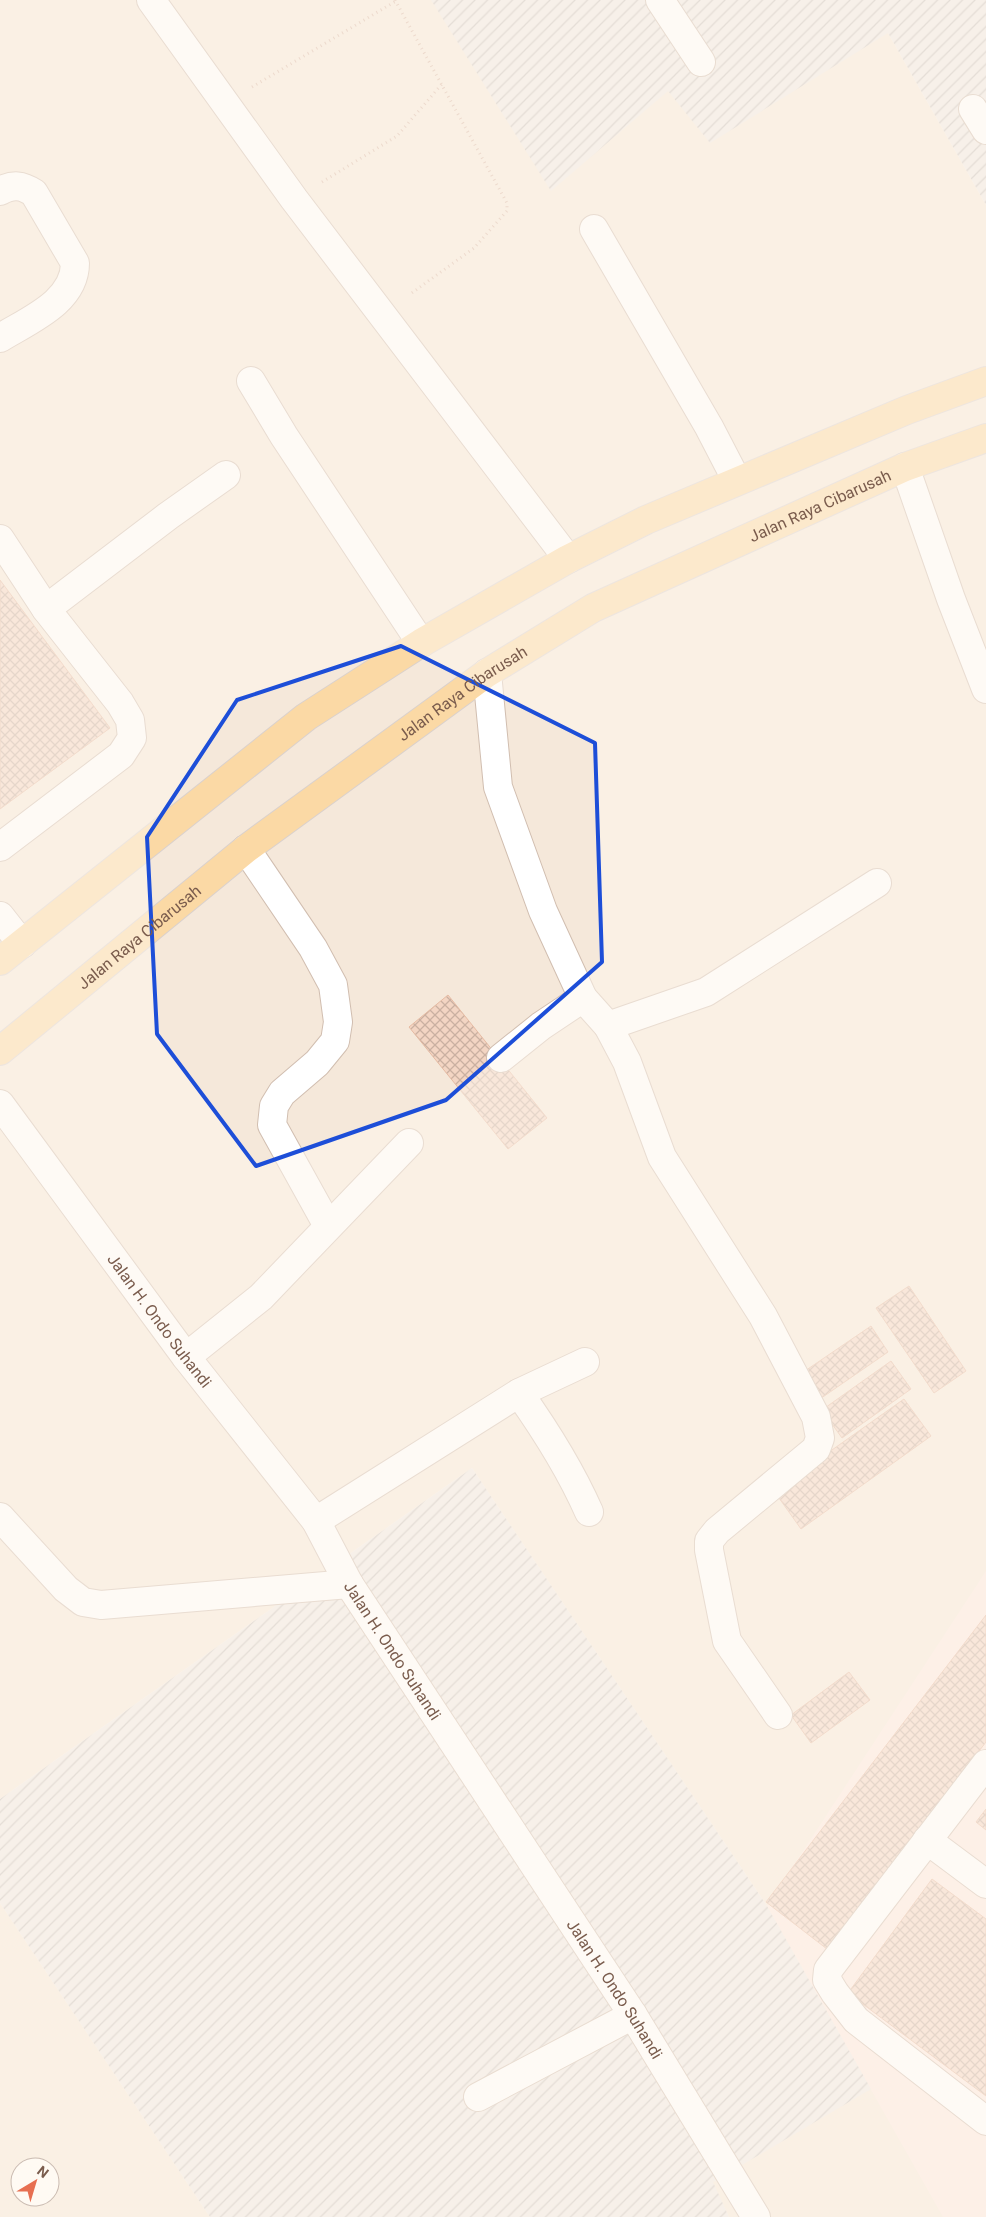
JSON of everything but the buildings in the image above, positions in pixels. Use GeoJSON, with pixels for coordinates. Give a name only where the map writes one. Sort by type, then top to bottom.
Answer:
{"type":"FeatureCollection","features":[{"type":"Feature","properties":{"kind":"main road"},"geometry":{"type":"LineString","coordinates":[[0,961],[306,717],[420,644],[568,559],[646,520],[907,410],[986,381]]}},
{"type":"Feature","properties":{"kind":"main road","name":"Jalan Raya Cibarusah"},"geometry":{"type":"LineString","coordinates":[[0,1051],[246,849],[487,673],[593,608],[905,467],[986,438]]}},
{"type":"Feature","properties":{"kind":"street"},"geometry":{"type":"LineString","coordinates":[[150,0],[294,199],[568,559]]}},
{"type":"Feature","properties":{"kind":"street"},"geometry":{"type":"LineString","coordinates":[[660,0],[701,62]]}},
{"type":"Feature","properties":{"kind":"street"},"geometry":{"type":"LineString","coordinates":[[0,191],[10,186],[23,187],[34,193],[75,263],[75,273],[62,298],[0,338]]}},
{"type":"Feature","properties":{"kind":"street"},"geometry":{"type":"LineString","coordinates":[[594,229],[709,427],[737,481]]}},
{"type":"Feature","properties":{"kind":"street"},"geometry":{"type":"LineString","coordinates":[[251,381],[284,436],[420,644]]}},
{"type":"Feature","properties":{"kind":"street"},"geometry":{"type":"LineString","coordinates":[[905,467],[951,599],[986,689]]}},
{"type":"Feature","properties":{"kind":"street"},"geometry":{"type":"LineString","coordinates":[[46,609],[168,516],[226,475]]}},
{"type":"Feature","properties":{"kind":"street"},"geometry":{"type":"LineString","coordinates":[[0,539],[46,609],[120,703],[130,720],[132,738],[121,754],[0,847]]}},
{"type":"Feature","properties":{"kind":"street"},"geometry":{"type":"LineString","coordinates":[[487,673],[498,787],[542,911],[583,998],[608,1026],[627,1062],[662,1157],[762,1316],[816,1417],[820,1438],[816,1449],[717,1531],[709,1541],[709,1550],[727,1641],[778,1715]]}},
{"type":"Feature","properties":{"kind":"street"},"geometry":{"type":"LineString","coordinates":[[246,849],[313,948],[333,985],[338,1022],[335,1041],[317,1062],[282,1093],[274,1106],[272,1125],[328,1226]]}},
{"type":"Feature","properties":{"kind":"street"},"geometry":{"type":"LineString","coordinates":[[608,1026],[651,1013],[706,992],[877,883]]}},
{"type":"Feature","properties":{"kind":"street"},"geometry":{"type":"LineString","coordinates":[[0,916],[22,944]]}},
{"type":"Feature","properties":{"kind":"street"},"geometry":{"type":"LineString","coordinates":[[501,1058],[541,1026],[583,998]]}},
{"type":"Feature","properties":{"kind":"street","name":"Jalan H. Ondo Suhandi"},"geometry":{"type":"LineString","coordinates":[[0,1104],[186,1357],[316,1521],[349,1584],[633,2015],[753,2216]]}},
{"type":"Feature","properties":{"kind":"street"},"geometry":{"type":"LineString","coordinates":[[186,1357],[261,1297],[409,1143]]}},
{"type":"Feature","properties":{"kind":"street"},"geometry":{"type":"LineString","coordinates":[[316,1521],[519,1393],[586,1362]]}},
{"type":"Feature","properties":{"kind":"street"},"geometry":{"type":"LineString","coordinates":[[519,1393],[547,1432],[567,1466],[589,1512]]}},
{"type":"Feature","properties":{"kind":"street"},"geometry":{"type":"LineString","coordinates":[[0,1517],[66,1589],[83,1602],[101,1605],[349,1584]]}},
{"type":"Feature","properties":{"kind":"street"},"geometry":{"type":"LineString","coordinates":[[986,1764],[828,1970],[827,1980],[835,1993],[864,2026],[986,2121]]}},
{"type":"Feature","properties":{"kind":"street"},"geometry":{"type":"LineString","coordinates":[[928,1840],[986,1884]]}},
{"type":"Feature","properties":{"kind":"street"},"geometry":{"type":"LineString","coordinates":[[478,2097],[633,2015]]}},
{"type":"Feature","properties":{"kind":"path"},"geometry":{"type":"LineString","coordinates":[[225,103],[395,1],[508,202],[507,210],[474,248],[382,314]]}},
{"type":"Feature","properties":{"kind":"path"},"geometry":{"type":"LineString","coordinates":[[294,199],[397,136],[442,84]]}},
{"type":"Feature","properties":{"kind":"highlighted area"},"geometry":{"type":"Polygon","coordinates":[[[401,646],[595,743],[602,962],[446,1100],[256,1166],[157,1034],[147,837],[237,700],[401,646]]]}},
{"type":"Feature","properties":{"kind":"shaded area"},"geometry":{"type":"Polygon","coordinates":[[[0,0],[941,0],[888,33],[986,205],[986,2217],[729,2217],[712,2182],[871,2088],[767,1906],[472,1468],[0,1799],[0,0]]]}},
{"type":"Feature","properties":{"kind":"shaded area"},"geometry":{"type":"Polygon","coordinates":[[[431,0],[986,0],[986,205],[888,33],[710,143],[668,91],[551,191],[431,0]]]}},
{"type":"Feature","properties":{"kind":"shaded area"},"geometry":{"type":"Polygon","coordinates":[[[472,1468],[767,1906],[871,2089],[713,2182],[729,2217],[210,2217],[0,1903],[0,1799],[472,1468]]]}},
{"type":"Feature","properties":{"kind":"shaded area"},"geometry":{"type":"Polygon","coordinates":[[[986,1571],[986,2217],[943,2217],[767,1906],[986,1571]]]}},
{"type":"Feature","properties":{"kind":"shaded area"},"geometry":{"type":"Polygon","coordinates":[[[0,1903],[210,2217],[0,2217],[0,1903]]]}}]}
